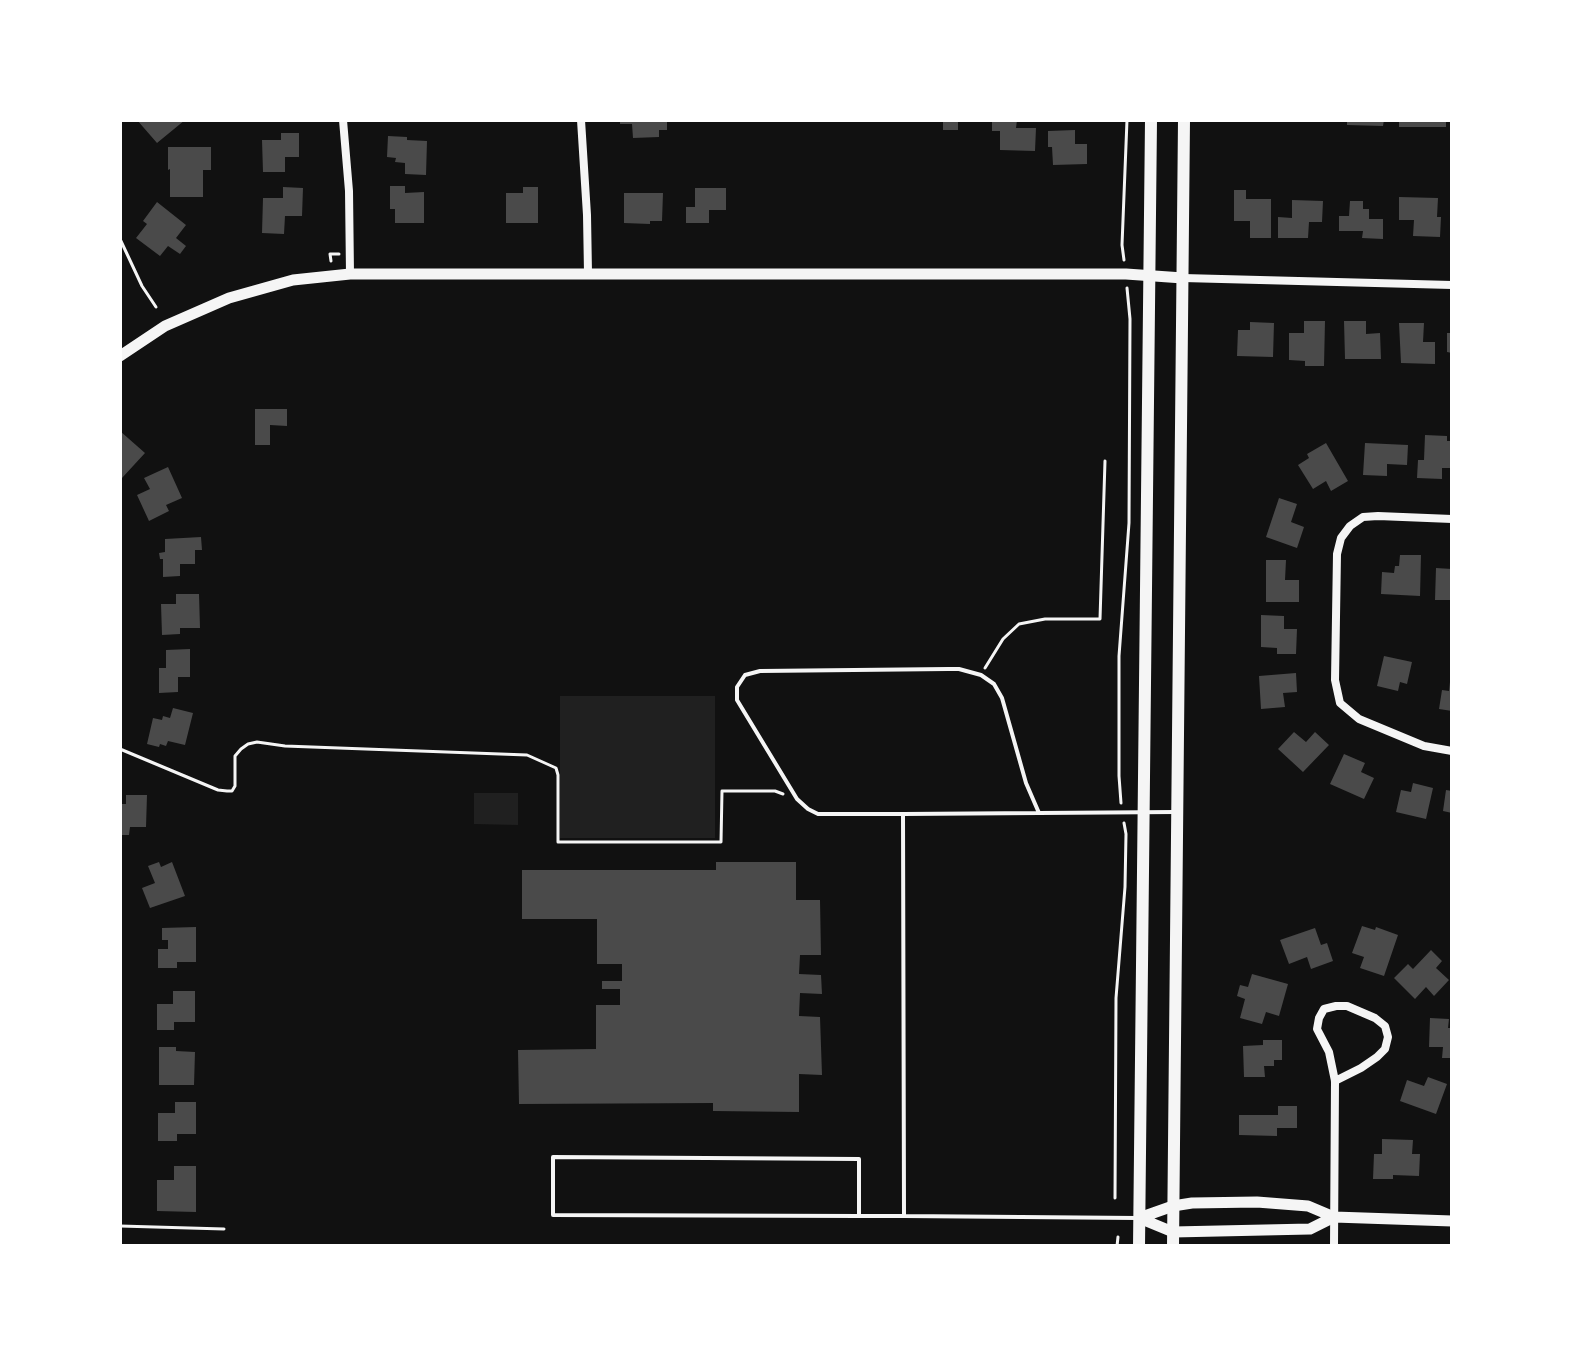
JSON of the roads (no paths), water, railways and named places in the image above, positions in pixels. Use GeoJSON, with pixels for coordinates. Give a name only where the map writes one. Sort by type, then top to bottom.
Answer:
{"type":"FeatureCollection","features":[{"type":"Feature","properties":{"kind":"main road"},"geometry":{"type":"LineString","coordinates":[[1139,1246],[1151,120]]}},
{"type":"Feature","properties":{"kind":"main road"},"geometry":{"type":"LineString","coordinates":[[1173,1246],[1184,120]]}},
{"type":"Feature","properties":{"kind":"street"},"geometry":{"type":"LineString","coordinates":[[343,120],[349,191],[350,274]]}},
{"type":"Feature","properties":{"kind":"street"},"geometry":{"type":"LineString","coordinates":[[581,120],[588,273]]}},
{"type":"Feature","properties":{"kind":"street"},"geometry":{"type":"LineString","coordinates":[[120,356],[165,326],[229,298],[293,280],[350,274],[1151,275],[1452,285]]}},
{"type":"Feature","properties":{"kind":"street"},"geometry":{"type":"LineString","coordinates":[[1452,519],[1363,517],[1350,526],[1341,538],[1337,554],[1335,680],[1340,703],[1359,719],[1424,746],[1452,751]]}},
{"type":"Feature","properties":{"kind":"street"},"geometry":{"type":"LineString","coordinates":[[1334,1246],[1335,1081],[1329,1052],[1317,1029],[1324,1009],[1347,1006],[1375,1018],[1385,1026],[1388,1037],[1385,1049],[1377,1057],[1335,1081]]}},
{"type":"Feature","properties":{"kind":"street"},"geometry":{"type":"LineString","coordinates":[[1139,1218],[1192,1203],[1257,1202],[1308,1206],[1334,1217],[1452,1221]]}},
{"type":"Feature","properties":{"kind":"street"},"geometry":{"type":"LineString","coordinates":[[1139,1218],[1173,1232],[1310,1229],[1334,1217]]}},
{"type":"Feature","properties":{"kind":"lane"},"geometry":{"type":"LineString","coordinates":[[1039,813],[1026,783],[1002,698],[994,684],[981,675],[959,669],[760,671],[745,675],[737,687],[737,700],[799,801],[818,814],[903,814],[1177,812]]}},
{"type":"Feature","properties":{"kind":"lane"},"geometry":{"type":"LineString","coordinates":[[903,814],[904,1216]]}},
{"type":"Feature","properties":{"kind":"lane"},"geometry":{"type":"LineString","coordinates":[[859,1216],[859,1159],[553,1157],[553,1215],[1139,1218]]}}]}
